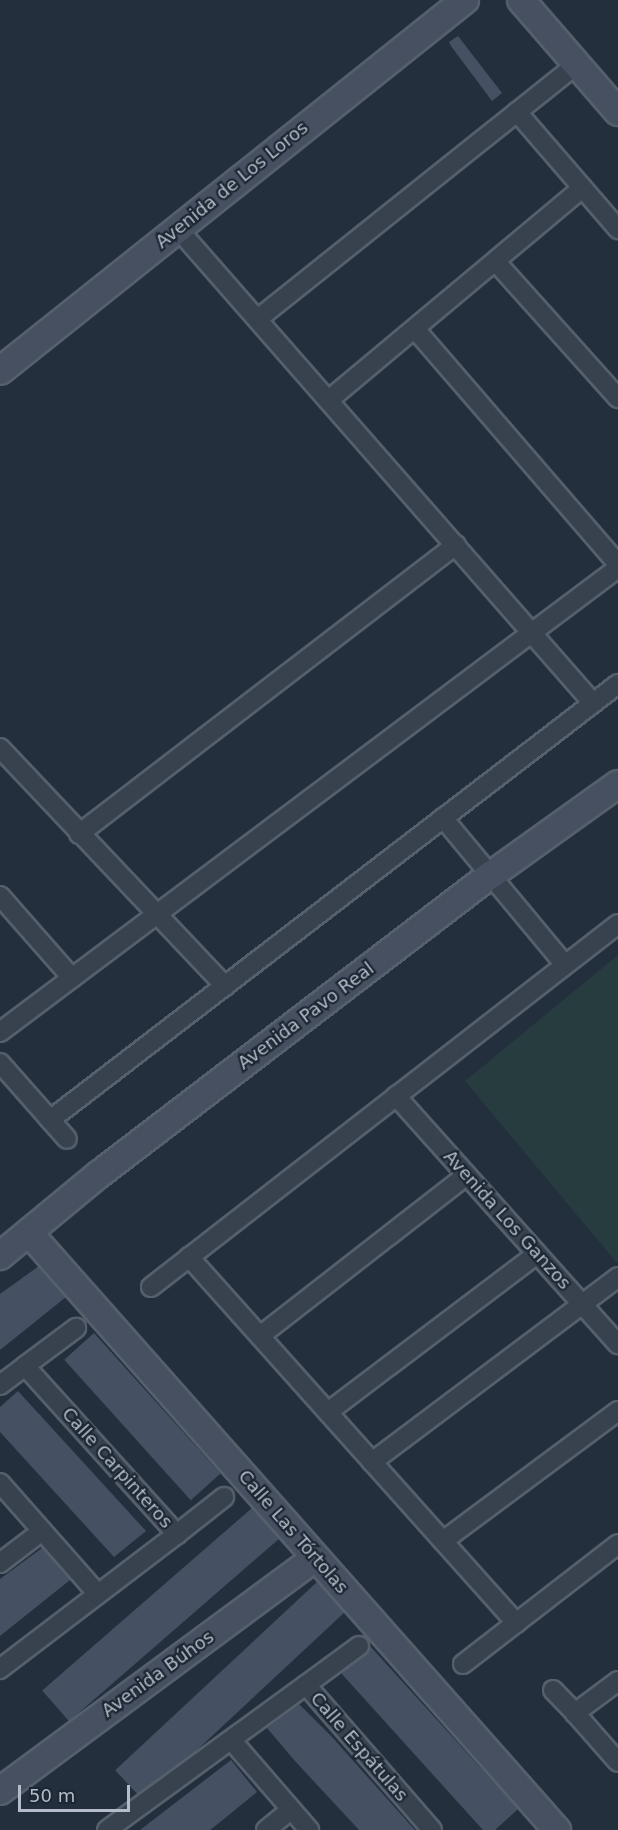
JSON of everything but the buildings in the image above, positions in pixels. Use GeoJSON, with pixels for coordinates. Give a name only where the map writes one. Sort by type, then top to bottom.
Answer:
{"type":"FeatureCollection","features":[{"type":"Feature","properties":{"kind":"street","name":"Avenida de Los Loros"},"geometry":{"type":"LineString","coordinates":[[0,371],[465,0]]}},
{"type":"Feature","properties":{"kind":"street"},"geometry":{"type":"LineString","coordinates":[[520,0],[618,112]]}},
{"type":"Feature","properties":{"kind":"street"},"geometry":{"type":"LineString","coordinates":[[259,318],[576,64]]}},
{"type":"Feature","properties":{"kind":"street"},"geometry":{"type":"LineString","coordinates":[[517,112],[618,229]]}},
{"type":"Feature","properties":{"kind":"street"},"geometry":{"type":"LineString","coordinates":[[330,399],[582,188]]}},
{"type":"Feature","properties":{"kind":"street"},"geometry":{"type":"LineString","coordinates":[[178,229],[330,399],[593,703]]}},
{"type":"Feature","properties":{"kind":"street"},"geometry":{"type":"LineString","coordinates":[[496,262],[618,398]]}},
{"type":"Feature","properties":{"kind":"street"},"geometry":{"type":"LineString","coordinates":[[0,1032],[618,566],[415,329]]}},
{"type":"Feature","properties":{"kind":"street"},"geometry":{"type":"LineString","coordinates":[[79,834],[456,544]]}},
{"type":"Feature","properties":{"kind":"street"},"geometry":{"type":"LineString","coordinates":[[50,1120],[618,684]]}},
{"type":"Feature","properties":{"kind":"street"},"geometry":{"type":"LineString","coordinates":[[0,747],[79,834],[225,986]]}},
{"type":"Feature","properties":{"kind":"street","name":"Avenida Pavo Real"},"geometry":{"type":"LineString","coordinates":[[0,1256],[30,1234],[98,1175],[491,875],[618,784]]}},
{"type":"Feature","properties":{"kind":"street"},"geometry":{"type":"LineString","coordinates":[[443,818],[564,964]]}},
{"type":"Feature","properties":{"kind":"street"},"geometry":{"type":"LineString","coordinates":[[0,896],[72,978]]}},
{"type":"Feature","properties":{"kind":"street"},"geometry":{"type":"LineString","coordinates":[[151,1287],[618,924]]}},
{"type":"Feature","properties":{"kind":"street"},"geometry":{"type":"LineString","coordinates":[[0,1063],[67,1139]]}},
{"type":"Feature","properties":{"kind":"street","name":"Avenida Los Ganzos"},"geometry":{"type":"LineString","coordinates":[[396,1096],[618,1344]]}},
{"type":"Feature","properties":{"kind":"street"},"geometry":{"type":"LineString","coordinates":[[260,1336],[467,1175]]}},
{"type":"Feature","properties":{"kind":"street","name":"Calle Las Tórtolas"},"geometry":{"type":"LineString","coordinates":[[30,1234],[557,1830]]}},
{"type":"Feature","properties":{"kind":"street"},"geometry":{"type":"LineString","coordinates":[[328,1412],[537,1254]]}},
{"type":"Feature","properties":{"kind":"street"},"geometry":{"type":"LineString","coordinates":[[189,1257],[516,1623]]}},
{"type":"Feature","properties":{"kind":"street"},"geometry":{"type":"LineString","coordinates":[[372,1462],[618,1277]]}},
{"type":"Feature","properties":{"kind":"street"},"geometry":{"type":"LineString","coordinates":[[0,1385],[76,1328]]}},
{"type":"Feature","properties":{"kind":"street","name":"Calle Carpinteros"},"geometry":{"type":"LineString","coordinates":[[0,1669],[177,1534],[25,1366]]}},
{"type":"Feature","properties":{"kind":"street"},"geometry":{"type":"LineString","coordinates":[[443,1542],[618,1411]]}},
{"type":"Feature","properties":{"kind":"street"},"geometry":{"type":"LineString","coordinates":[[0,1483],[98,1594]]}},
{"type":"Feature","properties":{"kind":"street"},"geometry":{"type":"LineString","coordinates":[[177,1534],[224,1497]]}},
{"type":"Feature","properties":{"kind":"street"},"geometry":{"type":"LineString","coordinates":[[0,1563],[42,1531]]}},
{"type":"Feature","properties":{"kind":"street"},"geometry":{"type":"LineString","coordinates":[[463,1664],[618,1544]]}},
{"type":"Feature","properties":{"kind":"street","name":"Avenida Búhos"},"geometry":{"type":"LineString","coordinates":[[0,1791],[315,1558]]}},
{"type":"Feature","properties":{"kind":"street"},"geometry":{"type":"LineString","coordinates":[[306,1685],[358,1646]]}},
{"type":"Feature","properties":{"kind":"street"},"geometry":{"type":"LineString","coordinates":[[575,1713],[618,1681]]}},
{"type":"Feature","properties":{"kind":"street","name":"Calle Espátulas"},"geometry":{"type":"LineString","coordinates":[[108,1830],[306,1685],[432,1830]]}},
{"type":"Feature","properties":{"kind":"street"},"geometry":{"type":"LineString","coordinates":[[554,1690],[618,1762]]}},
{"type":"Feature","properties":{"kind":"street"},"geometry":{"type":"LineString","coordinates":[[232,1741],[309,1830]]}},
{"type":"Feature","properties":{"kind":"street"},"geometry":{"type":"LineString","coordinates":[[266,1830],[291,1810]]}},
{"type":"Feature","properties":{"kind":"green space"},"geometry":{"type":"Polygon","coordinates":[[[618,955],[618,1262],[617,1263],[465,1081],[618,955]]]}}]}
